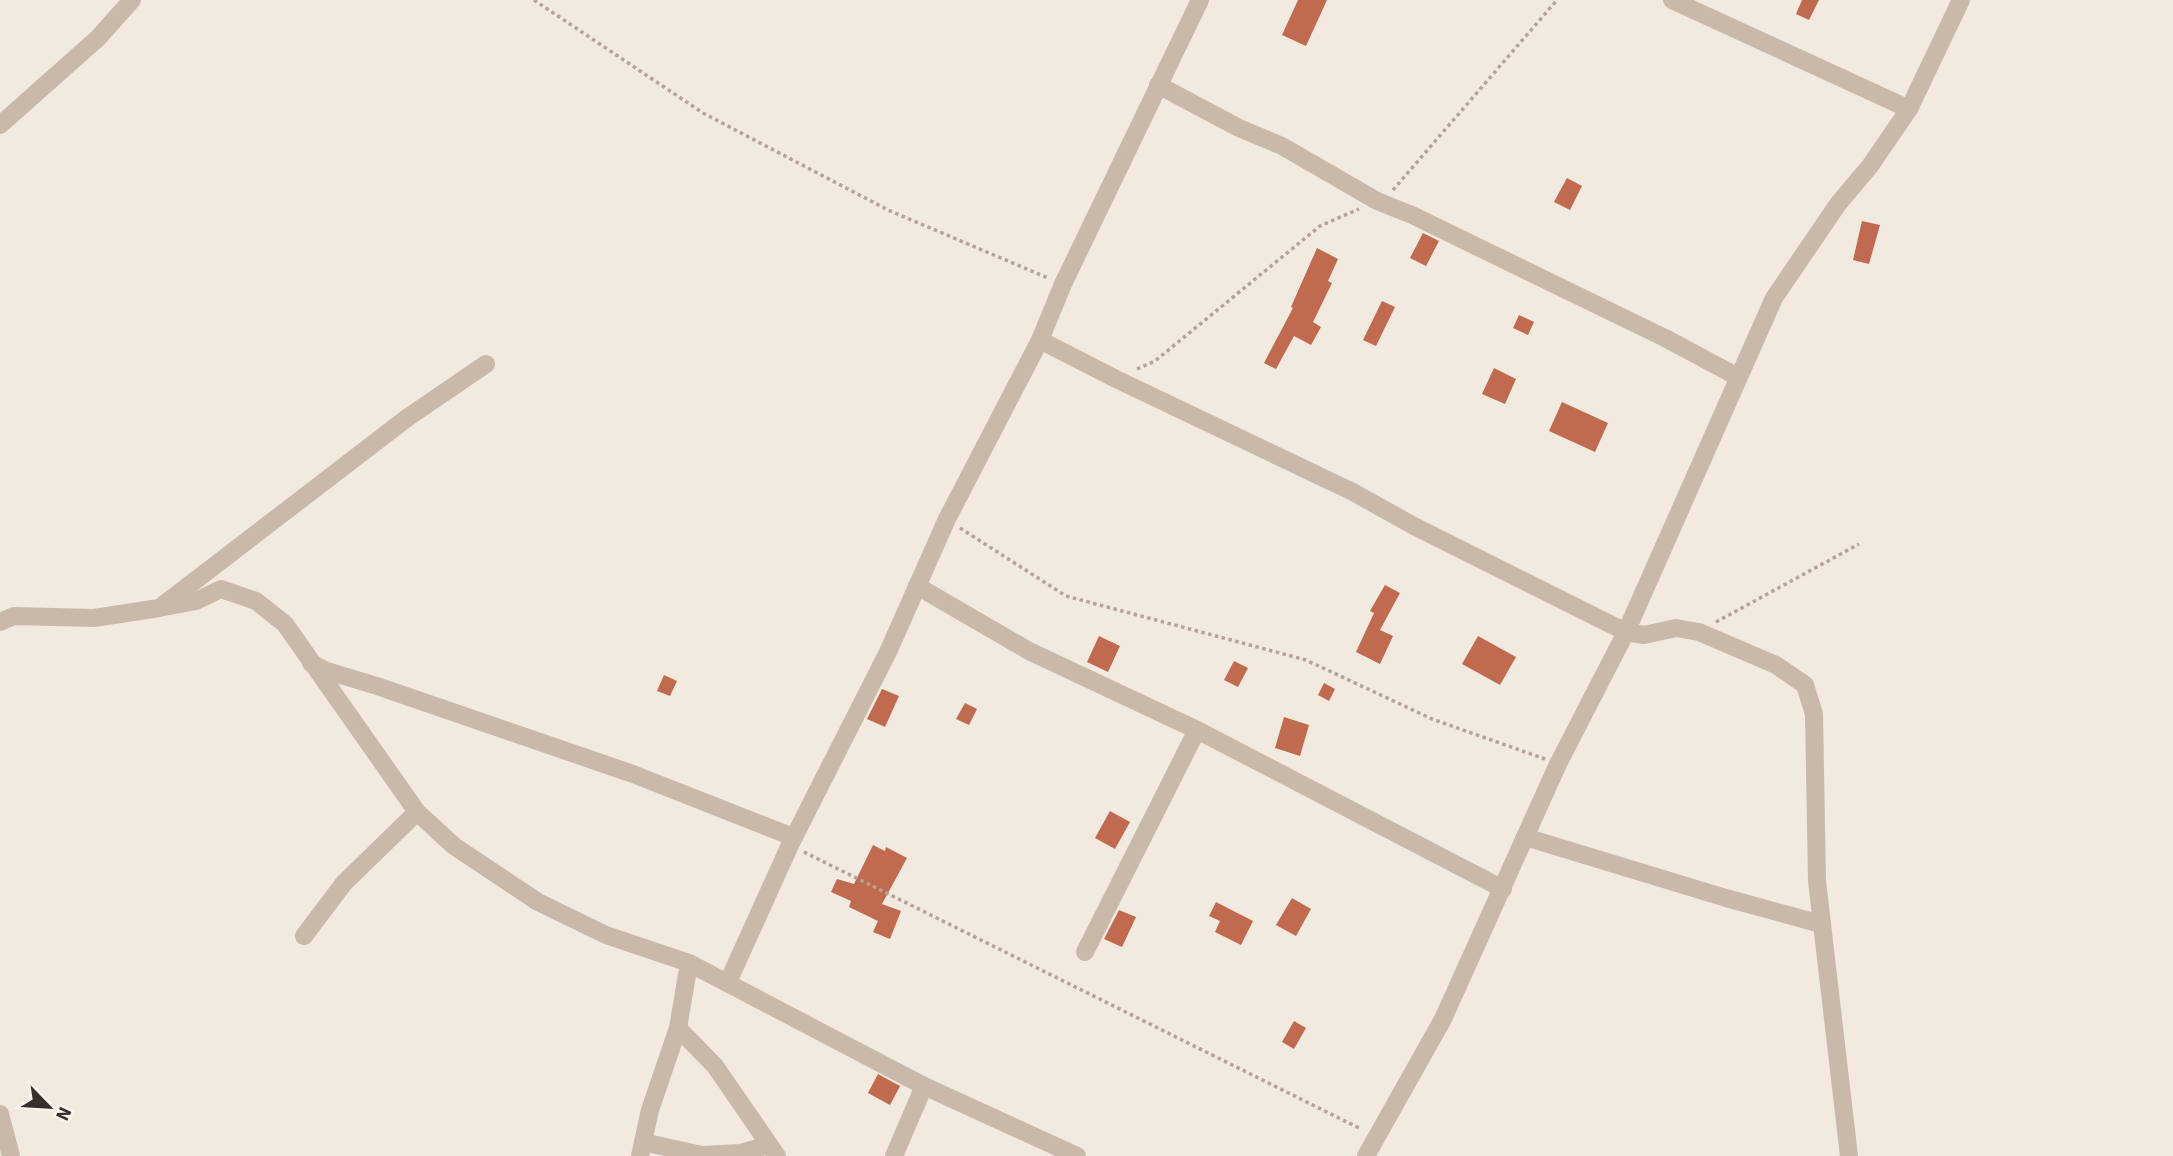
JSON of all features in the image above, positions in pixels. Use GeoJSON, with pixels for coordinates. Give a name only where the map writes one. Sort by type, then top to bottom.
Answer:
{"type":"FeatureCollection","features":[{"type":"Feature","properties":{"kind":"street"},"geometry":{"type":"LineString","coordinates":[[0,125],[98,38],[132,0]]}},
{"type":"Feature","properties":{"kind":"street"},"geometry":{"type":"LineString","coordinates":[[728,982],[791,841],[888,652],[947,519],[1040,340],[1063,284],[1200,0]]}},
{"type":"Feature","properties":{"kind":"street"},"geometry":{"type":"LineString","coordinates":[[1672,0],[1909,109]]}},
{"type":"Feature","properties":{"kind":"street"},"geometry":{"type":"LineString","coordinates":[[1366,1156],[1443,1019],[1558,764],[1626,632],[1774,298],[1838,204],[1870,166],[1909,109],[1961,0]]}},
{"type":"Feature","properties":{"kind":"street"},"geometry":{"type":"LineString","coordinates":[[1158,85],[1239,128],[1282,146],[1377,201],[1412,215],[1665,338],[1738,377]]}},
{"type":"Feature","properties":{"kind":"street"},"geometry":{"type":"LineString","coordinates":[[1040,340],[1353,492],[1412,525],[1626,632],[1644,635],[1676,628],[1699,632],[1776,665],[1805,685],[1814,714],[1817,881],[1821,924],[1849,1156]]}},
{"type":"Feature","properties":{"kind":"street"},"geometry":{"type":"LineString","coordinates":[[159,608],[407,418],[486,365]]}},
{"type":"Feature","properties":{"kind":"street"},"geometry":{"type":"LineString","coordinates":[[918,586],[1029,651],[1197,730],[1503,889]]}},
{"type":"Feature","properties":{"kind":"street"},"geometry":{"type":"LineString","coordinates":[[0,622],[14,616],[94,618],[196,601],[221,589],[257,601],[285,624],[418,812],[454,846],[538,902],[607,935],[689,963],[925,1086],[1077,1156]]}},
{"type":"Feature","properties":{"kind":"street"},"geometry":{"type":"LineString","coordinates":[[311,663],[324,670],[633,774],[791,841]]}},
{"type":"Feature","properties":{"kind":"street"},"geometry":{"type":"LineString","coordinates":[[1085,952],[1197,730]]}},
{"type":"Feature","properties":{"kind":"street"},"geometry":{"type":"LineString","coordinates":[[304,936],[344,883],[418,812]]}},
{"type":"Feature","properties":{"kind":"street"},"geometry":{"type":"LineString","coordinates":[[1525,837],[1821,924]]}},
{"type":"Feature","properties":{"kind":"street"},"geometry":{"type":"LineString","coordinates":[[678,1028],[715,1066],[772,1151],[740,1155],[702,1155],[641,1149],[650,1110],[678,1028],[689,963]]}},
{"type":"Feature","properties":{"kind":"street"},"geometry":{"type":"LineString","coordinates":[[894,1156],[925,1086]]}},
{"type":"Feature","properties":{"kind":"street"},"geometry":{"type":"LineString","coordinates":[[0,1114],[11,1156]]}},
{"type":"Feature","properties":{"kind":"path"},"geometry":{"type":"LineString","coordinates":[[534,0],[703,113],[888,210],[1063,284]]}},
{"type":"Feature","properties":{"kind":"path"},"geometry":{"type":"LineString","coordinates":[[947,519],[1066,596],[1306,660],[1432,719],[1558,764]]}},
{"type":"Feature","properties":{"kind":"path"},"geometry":{"type":"LineString","coordinates":[[1699,632],[1859,544]]}},
{"type":"Feature","properties":{"kind":"path"},"geometry":{"type":"LineString","coordinates":[[791,841],[1376,1136]]}},
{"type":"Feature","properties":{"kind":"building"},"geometry":{"type":"Polygon","coordinates":[[[1298,0],[1327,0],[1306,46],[1282,35],[1298,0]]]}},
{"type":"Feature","properties":{"kind":"building"},"geometry":{"type":"Polygon","coordinates":[[[1802,0],[1819,0],[1809,20],[1796,14],[1802,0]]]}},
{"type":"Feature","properties":{"kind":"building"},"geometry":{"type":"Polygon","coordinates":[[[1567,178],[1582,186],[1570,210],[1554,202],[1567,178]]]}},
{"type":"Feature","properties":{"kind":"building"},"geometry":{"type":"Polygon","coordinates":[[[1862,221],[1880,225],[1869,264],[1853,260],[1862,221]]]}},
{"type":"Feature","properties":{"kind":"building"},"geometry":{"type":"Polygon","coordinates":[[[1423,233],[1439,241],[1426,266],[1410,258],[1423,233]]]}},
{"type":"Feature","properties":{"kind":"building"},"geometry":{"type":"Polygon","coordinates":[[[1317,248],[1338,259],[1328,281],[1332,283],[1313,322],[1321,327],[1311,345],[1294,336],[1276,369],[1264,363],[1293,308],[1291,307],[1317,248]]]}},
{"type":"Feature","properties":{"kind":"building"},"geometry":{"type":"Polygon","coordinates":[[[1382,301],[1395,307],[1376,346],[1363,340],[1382,301]]]}},
{"type":"Feature","properties":{"kind":"building"},"geometry":{"type":"Polygon","coordinates":[[[1519,315],[1534,322],[1528,335],[1513,328],[1519,315]]]}},
{"type":"Feature","properties":{"kind":"building"},"geometry":{"type":"Polygon","coordinates":[[[1494,368],[1516,379],[1505,404],[1482,394],[1494,368]]]}},
{"type":"Feature","properties":{"kind":"building"},"geometry":{"type":"Polygon","coordinates":[[[1562,402],[1608,423],[1595,452],[1549,431],[1562,402]]]}},
{"type":"Feature","properties":{"kind":"building"},"geometry":{"type":"Polygon","coordinates":[[[1385,585],[1400,593],[1380,630],[1393,636],[1380,664],[1356,652],[1374,613],[1370,611],[1385,585]]]}},
{"type":"Feature","properties":{"kind":"building"},"geometry":{"type":"Polygon","coordinates":[[[1099,636],[1120,646],[1108,672],[1087,662],[1099,636]]]}},
{"type":"Feature","properties":{"kind":"building"},"geometry":{"type":"Polygon","coordinates":[[[1478,636],[1516,657],[1500,685],[1462,664],[1478,636]]]}},
{"type":"Feature","properties":{"kind":"building"},"geometry":{"type":"Polygon","coordinates":[[[1234,661],[1248,668],[1238,687],[1224,680],[1234,661]]]}},
{"type":"Feature","properties":{"kind":"building"},"geometry":{"type":"Polygon","coordinates":[[[664,675],[677,681],[670,696],[657,691],[664,675]]]}},
{"type":"Feature","properties":{"kind":"building"},"geometry":{"type":"Polygon","coordinates":[[[1324,683],[1335,689],[1329,701],[1318,695],[1324,683]]]}},
{"type":"Feature","properties":{"kind":"building"},"geometry":{"type":"Polygon","coordinates":[[[882,689],[899,696],[885,727],[867,719],[882,689]]]}},
{"type":"Feature","properties":{"kind":"building"},"geometry":{"type":"Polygon","coordinates":[[[965,703],[977,709],[969,725],[956,719],[965,703]]]}},
{"type":"Feature","properties":{"kind":"building"},"geometry":{"type":"Polygon","coordinates":[[[1284,717],[1309,725],[1300,756],[1275,748],[1284,717]]]}},
{"type":"Feature","properties":{"kind":"building"},"geometry":{"type":"Polygon","coordinates":[[[1110,811],[1130,822],[1115,849],[1095,838],[1110,811]]]}},
{"type":"Feature","properties":{"kind":"building"},"geometry":{"type":"Polygon","coordinates":[[[873,845],[885,851],[886,847],[907,858],[882,904],[901,911],[890,939],[873,932],[878,921],[849,907],[851,901],[831,892],[837,879],[854,884],[873,845]]]}},
{"type":"Feature","properties":{"kind":"building"},"geometry":{"type":"Polygon","coordinates":[[[1292,898],[1311,909],[1296,936],[1276,925],[1292,898]]]}},
{"type":"Feature","properties":{"kind":"building"},"geometry":{"type":"Polygon","coordinates":[[[1216,902],[1253,921],[1241,945],[1215,932],[1220,921],[1209,916],[1216,902]]]}},
{"type":"Feature","properties":{"kind":"building"},"geometry":{"type":"Polygon","coordinates":[[[1119,910],[1136,917],[1122,947],[1104,939],[1119,910]]]}},
{"type":"Feature","properties":{"kind":"building"},"geometry":{"type":"Polygon","coordinates":[[[1294,1021],[1306,1028],[1294,1049],[1282,1042],[1294,1021]]]}},
{"type":"Feature","properties":{"kind":"building"},"geometry":{"type":"Polygon","coordinates":[[[878,1074],[900,1086],[890,1105],[868,1093],[878,1074]]]}}]}
